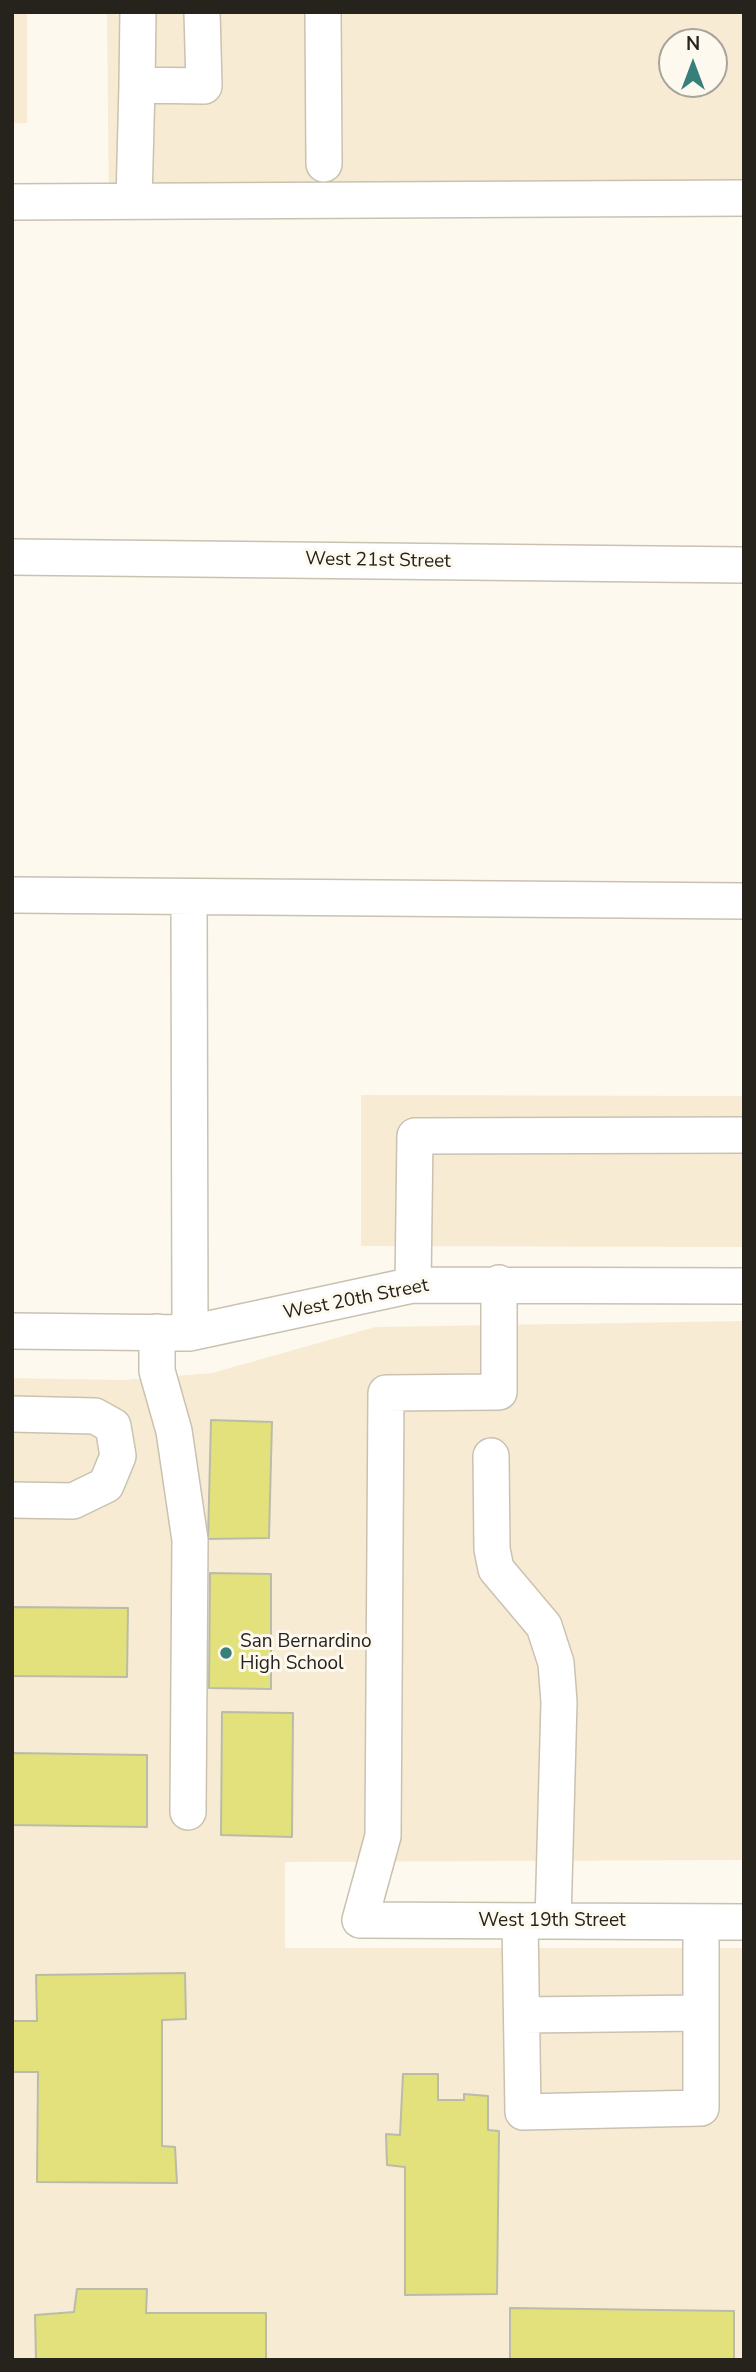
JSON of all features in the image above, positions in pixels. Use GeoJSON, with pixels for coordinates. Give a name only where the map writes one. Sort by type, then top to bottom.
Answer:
{"type":"FeatureCollection","features":[{"type":"Feature","properties":{"kind":"street"},"geometry":{"type":"LineString","coordinates":[[134,201],[138,12]]}},
{"type":"Feature","properties":{"kind":"street"},"geometry":{"type":"LineString","coordinates":[[137,85],[204,86],[202,12]]}},
{"type":"Feature","properties":{"kind":"street"},"geometry":{"type":"LineString","coordinates":[[323,12],[324,164]]}},
{"type":"Feature","properties":{"kind":"street"},"geometry":{"type":"LineString","coordinates":[[12,202],[744,198]]}},
{"type":"Feature","properties":{"kind":"street","name":"West 21st Street"},"geometry":{"type":"LineString","coordinates":[[12,557],[744,565]]}},
{"type":"Feature","properties":{"kind":"street"},"geometry":{"type":"LineString","coordinates":[[12,895],[744,901]]}},
{"type":"Feature","properties":{"kind":"street"},"geometry":{"type":"LineString","coordinates":[[188,1811],[190,1540],[173,1431],[157,1371],[174,1332],[189,897]]}},
{"type":"Feature","properties":{"kind":"street"},"geometry":{"type":"LineString","coordinates":[[412,1285],[415,1136],[744,1135]]}},
{"type":"Feature","properties":{"kind":"street","name":"West 20th Street"},"geometry":{"type":"LineString","coordinates":[[12,1331],[174,1332],[412,1285],[499,1283],[744,1286]]}},
{"type":"Feature","properties":{"kind":"street","name":"West 19th Street"},"geometry":{"type":"LineString","coordinates":[[499,1283],[499,1392],[386,1393],[383,1836],[360,1920],[744,1922]]}},
{"type":"Feature","properties":{"kind":"street"},"geometry":{"type":"LineString","coordinates":[[113,1426],[166,1402]]}},
{"type":"Feature","properties":{"kind":"street"},"geometry":{"type":"LineString","coordinates":[[12,1415],[95,1416],[113,1426]]}},
{"type":"Feature","properties":{"kind":"street"},"geometry":{"type":"LineString","coordinates":[[12,1500],[73,1501],[106,1485],[118,1456],[113,1426]]}},
{"type":"Feature","properties":{"kind":"street"},"geometry":{"type":"LineString","coordinates":[[491,1457],[492,1549],[496,1569],[544,1626],[556,1663],[559,1702],[536,1921],[522,2015],[523,2112],[701,2108],[701,1922]]}},
{"type":"Feature","properties":{"kind":"street"},"geometry":{"type":"LineString","coordinates":[[522,2015],[701,2013]]}},
{"type":"Feature","properties":{"kind":"shaded area"},"geometry":{"type":"Polygon","coordinates":[[[12,12],[27,12],[27,123],[12,123],[12,12]]]}},
{"type":"Feature","properties":{"kind":"shaded area"},"geometry":{"type":"Polygon","coordinates":[[[107,12],[744,12],[744,217],[109,219],[107,12]]]}},
{"type":"Feature","properties":{"kind":"shaded area"},"geometry":{"type":"Polygon","coordinates":[[[361,1095],[744,1096],[744,1247],[361,1246],[361,1095]]]}},
{"type":"Feature","properties":{"kind":"shaded area","name":"San Bernardino High School"},"geometry":{"type":"Polygon","coordinates":[[[744,1321],[744,1860],[285,1862],[285,1948],[744,1948],[744,2360],[12,2360],[12,1378],[124,1380],[212,1373],[375,1327],[744,1321]]]}},
{"type":"Feature","properties":{"kind":"building"},"geometry":{"type":"Polygon","coordinates":[[[211,1420],[272,1422],[269,1538],[208,1539],[211,1420]]]}},
{"type":"Feature","properties":{"kind":"building"},"geometry":{"type":"Polygon","coordinates":[[[210,1573],[271,1574],[271,1689],[209,1688],[210,1573]]]}},
{"type":"Feature","properties":{"kind":"building"},"geometry":{"type":"Polygon","coordinates":[[[12,1607],[128,1608],[127,1677],[12,1676],[12,1607]]]}},
{"type":"Feature","properties":{"kind":"building"},"geometry":{"type":"Polygon","coordinates":[[[222,1712],[293,1713],[292,1837],[221,1835],[222,1712]]]}},
{"type":"Feature","properties":{"kind":"building"},"geometry":{"type":"Polygon","coordinates":[[[12,1753],[147,1755],[147,1827],[12,1825],[12,1753]]]}},
{"type":"Feature","properties":{"kind":"building"},"geometry":{"type":"Polygon","coordinates":[[[185,1973],[186,2019],[162,2020],[162,2146],[175,2147],[177,2183],[37,2182],[38,2072],[13,2072],[12,2061],[12,2021],[37,2021],[36,1975],[185,1973]]]}},
{"type":"Feature","properties":{"kind":"building"},"geometry":{"type":"Polygon","coordinates":[[[403,2074],[438,2074],[438,2100],[464,2100],[464,2094],[488,2096],[488,2130],[499,2131],[497,2294],[405,2295],[405,2167],[387,2165],[386,2134],[400,2135],[403,2074]]]}},
{"type":"Feature","properties":{"kind":"building"},"geometry":{"type":"Polygon","coordinates":[[[77,2289],[147,2289],[146,2313],[266,2313],[266,2360],[36,2360],[35,2315],[74,2312],[77,2289]]]}},
{"type":"Feature","properties":{"kind":"building"},"geometry":{"type":"Polygon","coordinates":[[[510,2308],[734,2311],[734,2360],[510,2360],[510,2308]]]}},
{"type":"Feature","properties":{"kind":"place","name":"San Bernardino High School"},"geometry":{"type":"Point","coordinates":[226,1653]}}]}
